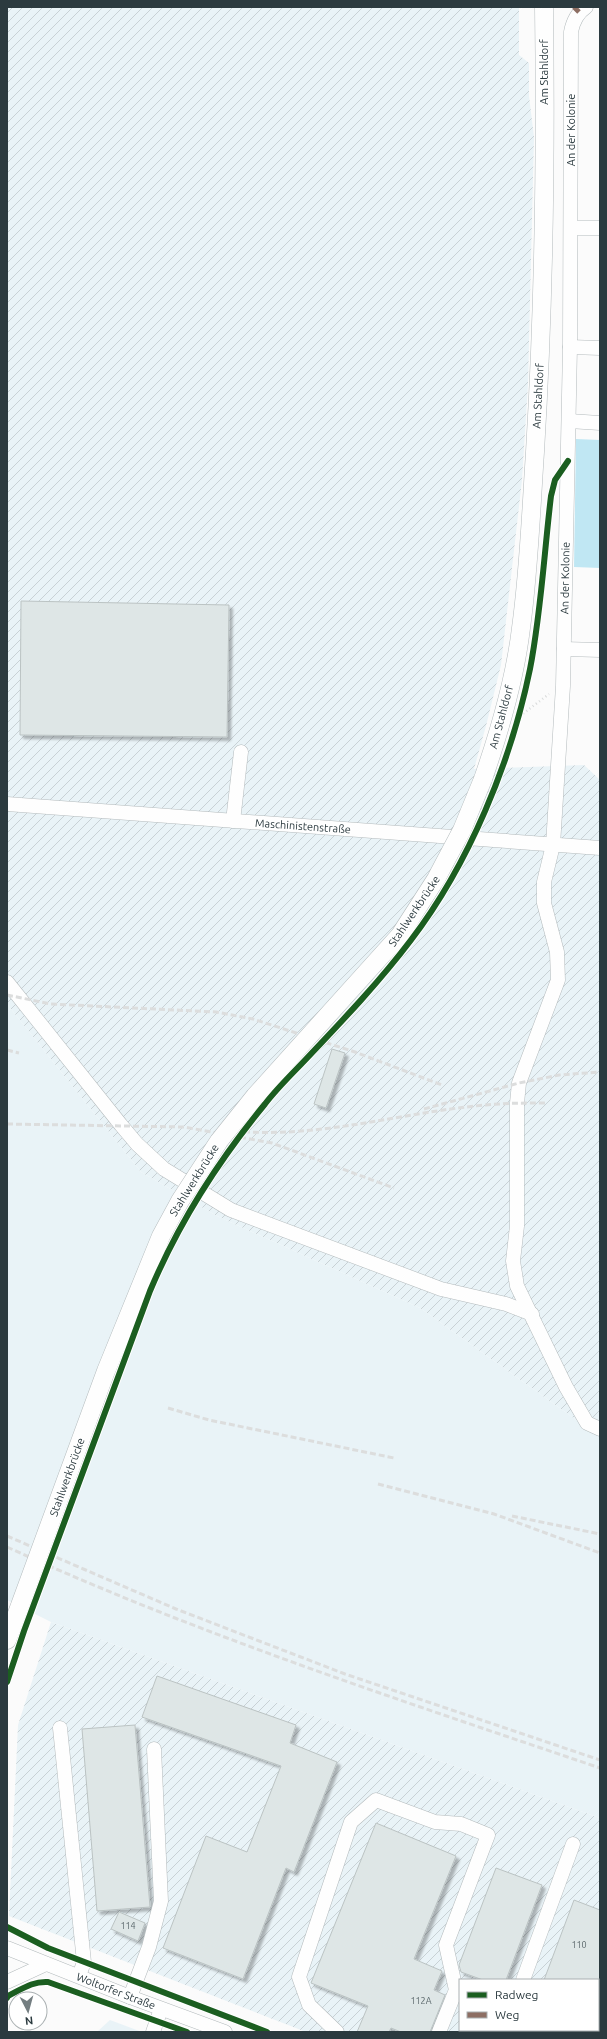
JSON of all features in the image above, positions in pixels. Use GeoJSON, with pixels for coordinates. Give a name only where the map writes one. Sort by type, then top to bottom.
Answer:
{"type":"FeatureCollection","features":[{"type":"Feature","properties":{"kind":"main road","name":"Am Stahldorf"},"geometry":{"type":"LineString","coordinates":[[483,779],[501,726],[514,667],[521,629],[526,577],[541,334],[544,169],[544,7]]}},
{"type":"Feature","properties":{"kind":"main road","name":"Stahlwerkbrücke"},"geometry":{"type":"LineString","coordinates":[[9,1633],[108,1364],[160,1236],[180,1200],[219,1140],[256,1096],[400,936],[436,879],[462,830],[483,779]]}},
{"type":"Feature","properties":{"kind":"street","name":"An der Kolonie"},"geometry":{"type":"LineString","coordinates":[[586,7],[579,12],[573,22],[571,32],[570,347],[564,649],[561,734],[554,845],[544,882],[544,903],[556,952],[558,980],[519,1083],[517,1103],[517,1220],[514,1274],[517,1286],[532,1314],[566,1387],[587,1423],[600,1429]]}},
{"type":"Feature","properties":{"kind":"street"},"geometry":{"type":"LineString","coordinates":[[570,228],[600,228]]}},
{"type":"Feature","properties":{"kind":"street"},"geometry":{"type":"LineString","coordinates":[[570,347],[600,348]]}},
{"type":"Feature","properties":{"kind":"street"},"geometry":{"type":"LineString","coordinates":[[569,421],[600,423]]}},
{"type":"Feature","properties":{"kind":"street"},"geometry":{"type":"LineString","coordinates":[[564,649],[600,650]]}},
{"type":"Feature","properties":{"kind":"street"},"geometry":{"type":"LineString","coordinates":[[233,821],[240,752]]}},
{"type":"Feature","properties":{"kind":"street","name":"Maschinistenstraße"},"geometry":{"type":"LineString","coordinates":[[7,804],[600,848]]}},
{"type":"Feature","properties":{"kind":"street"},"geometry":{"type":"LineString","coordinates":[[7,982],[121,1125],[137,1144],[164,1169],[231,1210],[441,1289],[506,1304],[532,1314]]}},
{"type":"Feature","properties":{"kind":"street"},"geometry":{"type":"LineString","coordinates":[[60,1728],[84,1962],[79,1976]]}},
{"type":"Feature","properties":{"kind":"street"},"geometry":{"type":"LineString","coordinates":[[130,1997],[149,1947],[161,1901],[154,1749]]}},
{"type":"Feature","properties":{"kind":"street"},"geometry":{"type":"LineString","coordinates":[[336,2032],[309,2005],[299,1977],[351,1822],[376,1800],[435,1822],[461,1824],[488,1835],[446,1945],[458,1991],[439,2032]]}},
{"type":"Feature","properties":{"kind":"street"},"geometry":{"type":"LineString","coordinates":[[523,1979],[573,1844]]}},
{"type":"Feature","properties":{"kind":"street","name":"Woltorfer Straße"},"geometry":{"type":"LineString","coordinates":[[7,1948],[161,2009],[225,2032]]}},
{"type":"Feature","properties":{"kind":"street"},"geometry":{"type":"LineString","coordinates":[[7,1982],[46,1964]]}},
{"type":"Feature","properties":{"kind":"street"},"geometry":{"type":"LineString","coordinates":[[153,2032],[161,2009]]}},
{"type":"Feature","properties":{"kind":"path"},"geometry":{"type":"LineString","coordinates":[[519,716],[552,692]]}},
{"type":"Feature","properties":{"kind":"shaded area"},"geometry":{"type":"Polygon","coordinates":[[[7,7],[519,7],[519,55],[529,63],[529,96],[534,137],[528,384],[522,480],[501,665],[474,769],[584,765],[600,780],[600,1437],[420,1308],[217,1216],[141,1172],[7,1004],[7,7]]]}},
{"type":"Feature","properties":{"kind":"shaded area"},"geometry":{"type":"Polygon","coordinates":[[[576,439],[600,440],[600,568],[574,567],[576,439]]]}},
{"type":"Feature","properties":{"kind":"shaded area"},"geometry":{"type":"Polygon","coordinates":[[[7,1004],[141,1172],[217,1216],[420,1308],[600,1437],[600,1818],[51,1622],[7,1600],[7,1004]]]}},
{"type":"Feature","properties":{"kind":"shaded area"},"geometry":{"type":"Polygon","coordinates":[[[51,1622],[600,1818],[600,2032],[306,2032],[9,1916],[18,1725],[51,1622]]]}},
{"type":"Feature","properties":{"kind":"shaded area"},"geometry":{"type":"Polygon","coordinates":[[[110,2020],[142,2032],[97,2032],[110,2020]]]}},
{"type":"Feature","properties":{"kind":"building"},"geometry":{"type":"Polygon","coordinates":[[[21,601],[229,605],[227,737],[20,735],[21,601]]]}},
{"type":"Feature","properties":{"kind":"building"},"geometry":{"type":"Polygon","coordinates":[[[332,1049],[345,1053],[326,1108],[314,1104],[332,1049]]]}},
{"type":"Feature","properties":{"kind":"building"},"geometry":{"type":"Polygon","coordinates":[[[157,1676],[296,1725],[290,1743],[337,1762],[294,1872],[286,1868],[243,1979],[163,1948],[206,1836],[247,1852],[281,1766],[142,1717],[157,1676]]]}},
{"type":"Feature","properties":{"kind":"building"},"geometry":{"type":"Polygon","coordinates":[[[135,1725],[150,1907],[97,1911],[82,1729],[135,1725]]]}},
{"type":"Feature","properties":{"kind":"building"},"geometry":{"type":"Polygon","coordinates":[[[376,1823],[456,1856],[414,1959],[442,1971],[434,1990],[445,1995],[430,2032],[401,2032],[391,2028],[389,2032],[357,2032],[368,2006],[311,1983],[376,1823]]]}},
{"type":"Feature","properties":{"kind":"building"},"geometry":{"type":"Polygon","coordinates":[[[496,1868],[542,1885],[506,1979],[480,1979],[461,1972],[459,1965],[496,1868]]]}},
{"type":"Feature","properties":{"kind":"building"},"geometry":{"type":"Polygon","coordinates":[[[574,1900],[600,1910],[600,1980],[544,1979],[574,1900]]]}},
{"type":"Feature","properties":{"kind":"building"},"geometry":{"type":"Polygon","coordinates":[[[119,1912],[145,1923],[138,1941],[111,1929],[119,1912]]]}},
{"type":"Feature","properties":{"kind":"railway"},"geometry":{"type":"LineString","coordinates":[[7,995],[51,1004],[216,1012],[253,1019],[355,1052],[442,1085]]}},
{"type":"Feature","properties":{"kind":"railway"},"geometry":{"type":"LineString","coordinates":[[7,1050],[19,1053]]}},
{"type":"Feature","properties":{"kind":"railway"},"geometry":{"type":"LineString","coordinates":[[424,1109],[519,1083],[559,1075],[600,1072]]}},
{"type":"Feature","properties":{"kind":"railway"},"geometry":{"type":"LineString","coordinates":[[235,1131],[298,1131],[361,1124],[455,1108],[501,1104],[547,1103]]}},
{"type":"Feature","properties":{"kind":"railway"},"geometry":{"type":"LineString","coordinates":[[7,1124],[184,1127],[272,1143],[394,1188]]}},
{"type":"Feature","properties":{"kind":"railway"},"geometry":{"type":"LineString","coordinates":[[168,1408],[209,1420],[394,1458]]}},
{"type":"Feature","properties":{"kind":"railway"},"geometry":{"type":"LineString","coordinates":[[378,1484],[494,1514],[600,1553]]}},
{"type":"Feature","properties":{"kind":"railway"},"geometry":{"type":"LineString","coordinates":[[512,1516],[600,1534]]}},
{"type":"Feature","properties":{"kind":"railway"},"geometry":{"type":"LineString","coordinates":[[7,1536],[176,1609],[345,1674],[600,1760]]}},
{"type":"Feature","properties":{"kind":"railway"},"geometry":{"type":"LineString","coordinates":[[7,1547],[79,1579],[226,1638],[300,1665],[600,1768]]}},
{"type":"Feature","properties":{"kind":"marked path"},"geometry":{"type":"LineString","coordinates":[[574,7],[579,12]]}},
{"type":"Feature","properties":{"kind":"cycle path"},"geometry":{"type":"LineString","coordinates":[[7,1682],[24,1631],[150,1291],[161,1265],[187,1217],[231,1148],[270,1098],[361,1000],[411,940],[451,879],[485,811],[512,740],[522,704],[534,648],[551,496],[555,480],[568,461]]}},
{"type":"Feature","properties":{"kind":"cycle path"},"geometry":{"type":"LineString","coordinates":[[7,1927],[48,1948],[267,2032]]}},
{"type":"Feature","properties":{"kind":"cycle path"},"geometry":{"type":"LineString","coordinates":[[7,1998],[8,1996],[28,1986],[48,1982],[187,2032]]}}]}
